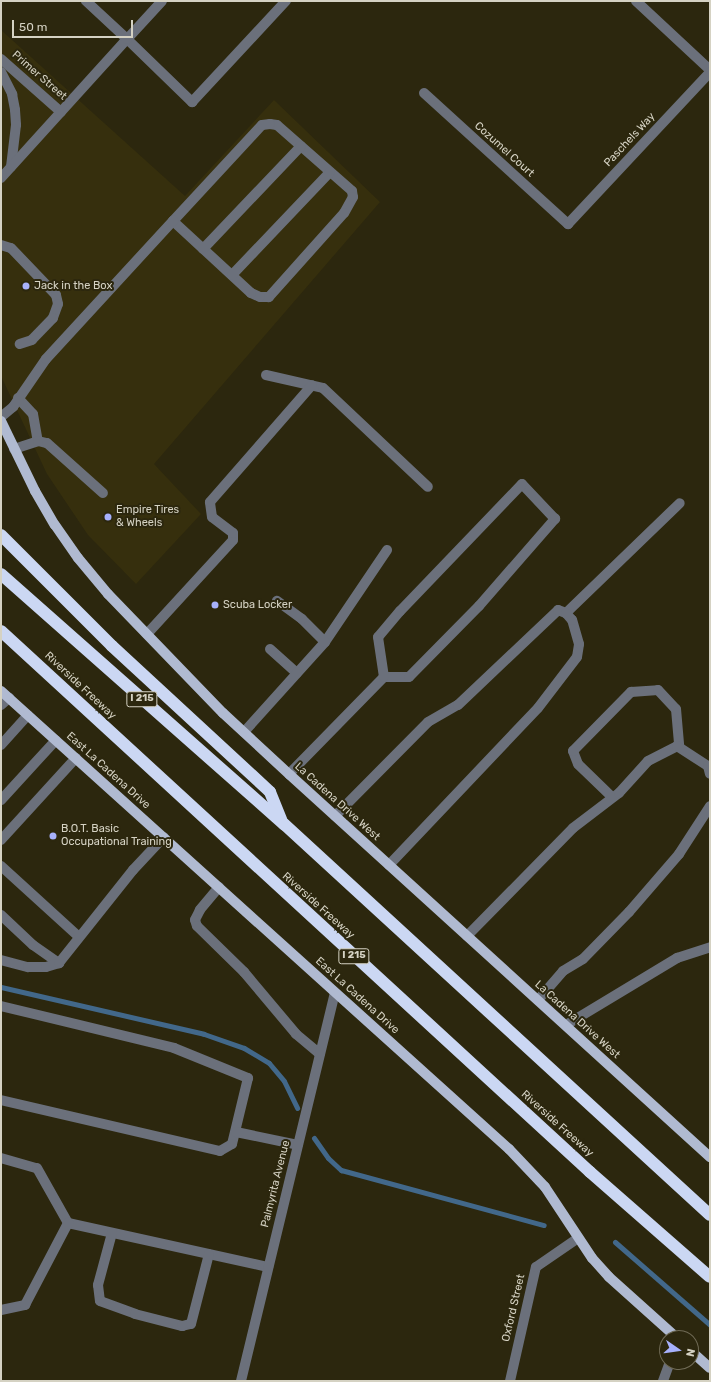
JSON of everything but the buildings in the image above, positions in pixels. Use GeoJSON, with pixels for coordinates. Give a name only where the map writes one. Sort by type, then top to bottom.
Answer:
{"type":"FeatureCollection","features":[{"type":"Feature","properties":{"kind":"highway"},"geometry":{"type":"LineString","coordinates":[[1,535],[112,646],[270,792],[284,824]]}},
{"type":"Feature","properties":{"kind":"highway","name":"I 215"},"geometry":{"type":"LineString","coordinates":[[1,574],[284,824],[710,1215]]}},
{"type":"Feature","properties":{"kind":"highway","name":"Riverside Freeway"},"geometry":{"type":"LineString","coordinates":[[1,630],[590,1172],[710,1277]]}},
{"type":"Feature","properties":{"kind":"main road","name":"La Cadena Drive West"},"geometry":{"type":"LineString","coordinates":[[1,421],[35,491],[78,558],[147,634],[244,732],[334,816],[710,1157]]}},
{"type":"Feature","properties":{"kind":"main road","name":"East La Cadena Drive"},"geometry":{"type":"LineString","coordinates":[[1,691],[509,1149],[545,1187],[578,1238],[609,1277],[668,1330]]}},
{"type":"Feature","properties":{"kind":"main road"},"geometry":{"type":"LineString","coordinates":[[699,1358],[710,1368]]}},
{"type":"Feature","properties":{"kind":"street"},"geometry":{"type":"LineString","coordinates":[[86,1],[192,102],[286,1]]}},
{"type":"Feature","properties":{"kind":"street"},"geometry":{"type":"LineString","coordinates":[[1,178],[162,1]]}},
{"type":"Feature","properties":{"kind":"street"},"geometry":{"type":"LineString","coordinates":[[636,1],[710,71]]}},
{"type":"Feature","properties":{"kind":"street","name":"Primer Street"},"geometry":{"type":"LineString","coordinates":[[1,59],[61,112]]}},
{"type":"Feature","properties":{"kind":"street","name":"Paschels Way"},"geometry":{"type":"LineString","coordinates":[[568,224],[710,71]]}},
{"type":"Feature","properties":{"kind":"street"},"geometry":{"type":"LineString","coordinates":[[1,72],[12,94],[15,110],[16,125],[10,167]]}},
{"type":"Feature","properties":{"kind":"street","name":"Cozumel Court"},"geometry":{"type":"LineString","coordinates":[[424,93],[568,224]]}},
{"type":"Feature","properties":{"kind":"street"},"geometry":{"type":"LineString","coordinates":[[1,418],[18,398],[46,359],[173,221],[262,125],[278,125],[352,191],[350,206],[269,297],[260,298],[251,293],[173,221]]}},
{"type":"Feature","properties":{"kind":"street"},"geometry":{"type":"LineString","coordinates":[[203,248],[301,146]]}},
{"type":"Feature","properties":{"kind":"street"},"geometry":{"type":"LineString","coordinates":[[232,275],[330,172]]}},
{"type":"Feature","properties":{"kind":"street"},"geometry":{"type":"LineString","coordinates":[[1,245],[11,248],[56,295],[58,304],[53,318],[32,340],[20,344]]}},
{"type":"Feature","properties":{"kind":"street"},"geometry":{"type":"LineString","coordinates":[[266,375],[323,388],[428,487]]}},
{"type":"Feature","properties":{"kind":"street"},"geometry":{"type":"LineString","coordinates":[[147,634],[233,540],[233,532],[212,517],[210,502],[312,385]]}},
{"type":"Feature","properties":{"kind":"street"},"geometry":{"type":"LineString","coordinates":[[18,398],[33,414],[38,441]]}},
{"type":"Feature","properties":{"kind":"street"},"geometry":{"type":"LineString","coordinates":[[14,448],[38,441],[55,449],[103,493]]}},
{"type":"Feature","properties":{"kind":"street"},"geometry":{"type":"LineString","coordinates":[[289,774],[384,677],[409,677],[478,606],[555,519],[522,484],[400,611],[378,637],[384,677]]}},
{"type":"Feature","properties":{"kind":"street"},"geometry":{"type":"LineString","coordinates":[[566,613],[680,503]]}},
{"type":"Feature","properties":{"kind":"street"},"geometry":{"type":"LineString","coordinates":[[244,732],[325,642],[387,550]]}},
{"type":"Feature","properties":{"kind":"street"},"geometry":{"type":"LineString","coordinates":[[277,601],[302,619],[325,642]]}},
{"type":"Feature","properties":{"kind":"street"},"geometry":{"type":"LineString","coordinates":[[334,816],[428,722],[458,704],[558,610],[566,613],[572,620],[579,644],[577,657],[538,708],[389,865]]}},
{"type":"Feature","properties":{"kind":"street"},"geometry":{"type":"LineString","coordinates":[[270,649],[297,673]]}},
{"type":"Feature","properties":{"kind":"street"},"geometry":{"type":"LineString","coordinates":[[612,797],[578,764],[572,751],[631,692],[658,690],[676,709],[679,747]]}},
{"type":"Feature","properties":{"kind":"street"},"geometry":{"type":"LineString","coordinates":[[1,706],[9,698]]}},
{"type":"Feature","properties":{"kind":"street"},"geometry":{"type":"LineString","coordinates":[[1,745],[28,715]]}},
{"type":"Feature","properties":{"kind":"street"},"geometry":{"type":"LineString","coordinates":[[1,800],[56,740]]}},
{"type":"Feature","properties":{"kind":"street"},"geometry":{"type":"LineString","coordinates":[[679,747],[708,766],[710,774]]}},
{"type":"Feature","properties":{"kind":"street"},"geometry":{"type":"LineString","coordinates":[[467,936],[573,828],[612,797],[648,761],[679,747]]}},
{"type":"Feature","properties":{"kind":"street"},"geometry":{"type":"LineString","coordinates":[[1,840],[76,758]]}},
{"type":"Feature","properties":{"kind":"street"},"geometry":{"type":"LineString","coordinates":[[538,1000],[563,971],[583,959],[628,912],[679,854],[710,806]]}},
{"type":"Feature","properties":{"kind":"street"},"geometry":{"type":"LineString","coordinates":[[1,960],[28,967],[46,967],[59,963],[79,937],[164,837]]}},
{"type":"Feature","properties":{"kind":"street"},"geometry":{"type":"LineString","coordinates":[[1,866],[79,937]]}},
{"type":"Feature","properties":{"kind":"street"},"geometry":{"type":"LineString","coordinates":[[219,887],[200,910],[195,920],[197,926],[244,972],[296,1034],[320,1054]]}},
{"type":"Feature","properties":{"kind":"street"},"geometry":{"type":"LineString","coordinates":[[1,915],[33,945],[59,963]]}},
{"type":"Feature","properties":{"kind":"street"},"geometry":{"type":"LineString","coordinates":[[566,1025],[677,958],[710,946]]}},
{"type":"Feature","properties":{"kind":"street","name":"Palmyrita Avenue"},"geometry":{"type":"LineString","coordinates":[[241,1381],[335,993]]}},
{"type":"Feature","properties":{"kind":"street"},"geometry":{"type":"LineString","coordinates":[[1,1006],[174,1048],[248,1078],[232,1144],[220,1151],[1,1100]]}},
{"type":"Feature","properties":{"kind":"street"},"geometry":{"type":"LineString","coordinates":[[236,1132],[298,1145]]}},
{"type":"Feature","properties":{"kind":"street"},"geometry":{"type":"LineString","coordinates":[[1,1158],[37,1168],[68,1223],[268,1267]]}},
{"type":"Feature","properties":{"kind":"street"},"geometry":{"type":"LineString","coordinates":[[1,1310],[25,1305],[68,1223]]}},
{"type":"Feature","properties":{"kind":"street"},"geometry":{"type":"LineString","coordinates":[[112,1233],[98,1285],[100,1301],[135,1314],[182,1326],[191,1324],[209,1254]]}},
{"type":"Feature","properties":{"kind":"street","name":"Oxford Street"},"geometry":{"type":"LineString","coordinates":[[510,1381],[536,1267],[578,1238]]}},
{"type":"Feature","properties":{"kind":"street"},"geometry":{"type":"LineString","coordinates":[[663,1381],[667,1370]]}},
{"type":"Feature","properties":{"kind":"shaded area"},"geometry":{"type":"Polygon","coordinates":[[[1,30],[185,196],[274,100],[380,202],[154,464],[201,514],[136,584],[88,535],[47,474],[1,376],[1,30]]]}},
{"type":"Feature","properties":{"kind":"waterway"},"geometry":{"type":"LineString","coordinates":[[1,987],[204,1034],[244,1048],[269,1063],[284,1081],[297,1108]]}},
{"type":"Feature","properties":{"kind":"waterway"},"geometry":{"type":"LineString","coordinates":[[314,1138],[328,1158],[341,1170],[544,1225]]}},
{"type":"Feature","properties":{"kind":"waterway"},"geometry":{"type":"LineString","coordinates":[[615,1242],[710,1325]]}},
{"type":"Feature","properties":{"kind":"place","name":"Jack in the Box"},"geometry":{"type":"Point","coordinates":[26,286]}},
{"type":"Feature","properties":{"kind":"place","name":"Empire Tires & Wheels"},"geometry":{"type":"Point","coordinates":[108,517]}},
{"type":"Feature","properties":{"kind":"place","name":"Scuba Locker"},"geometry":{"type":"Point","coordinates":[215,605]}},
{"type":"Feature","properties":{"kind":"place","name":"B.O.T. Basic Occupational Training"},"geometry":{"type":"Point","coordinates":[53,836]}}]}
